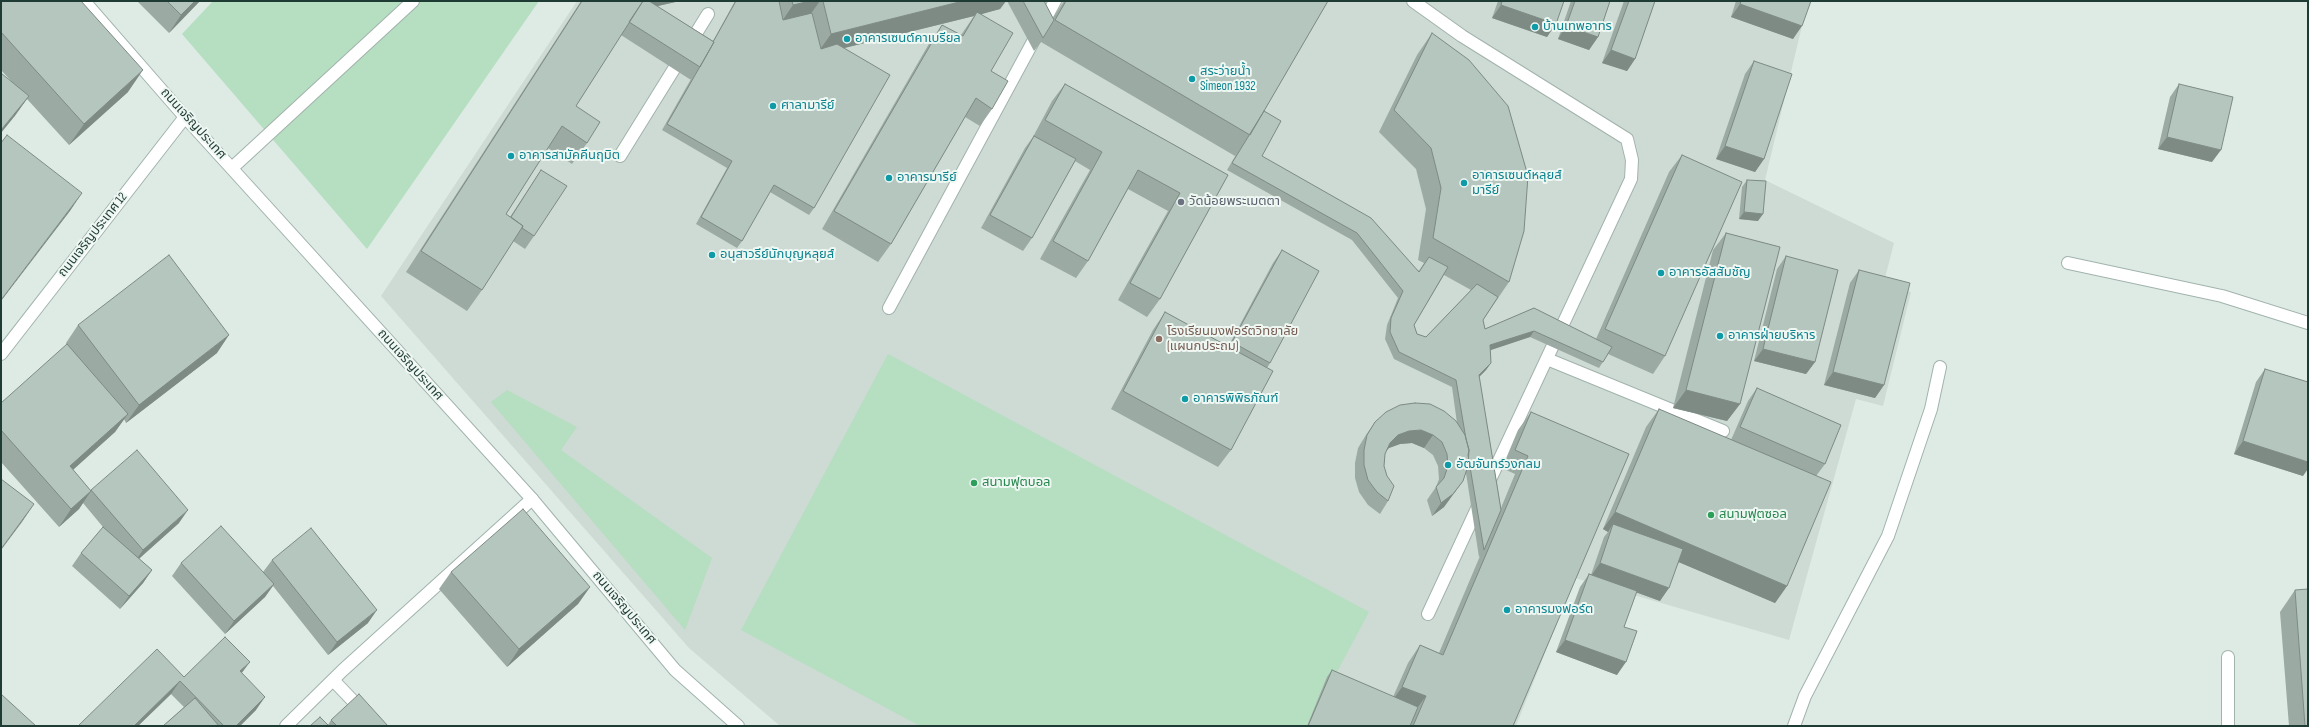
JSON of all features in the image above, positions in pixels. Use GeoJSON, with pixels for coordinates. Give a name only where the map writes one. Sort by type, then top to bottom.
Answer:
{"type":"FeatureCollection","features":[{"type":"Feature","properties":{"kind":"street","name":"ถนนเจริญประเทศ"},"geometry":{"type":"LineString","coordinates":[[84,1],[185,117],[532,499],[675,670],[738,726]]}},
{"type":"Feature","properties":{"kind":"street"},"geometry":{"type":"LineString","coordinates":[[232,168],[413,1]]}},
{"type":"Feature","properties":{"kind":"street"},"geometry":{"type":"LineString","coordinates":[[889,308],[1055,1]]}},
{"type":"Feature","properties":{"kind":"street"},"geometry":{"type":"LineString","coordinates":[[1413,1],[1430,6],[1462,36],[1627,139],[1632,160],[1631,178],[1428,614]]}},
{"type":"Feature","properties":{"kind":"street"},"geometry":{"type":"LineString","coordinates":[[620,156],[708,14]]}},
{"type":"Feature","properties":{"kind":"street","name":"ถนนเจริญประเทศ 12"},"geometry":{"type":"LineString","coordinates":[[1,354],[185,117]]}},
{"type":"Feature","properties":{"kind":"street"},"geometry":{"type":"LineString","coordinates":[[2068,263],[2222,296],[2308,323]]}},
{"type":"Feature","properties":{"kind":"street"},"geometry":{"type":"LineString","coordinates":[[1546,359],[1723,431]]}},
{"type":"Feature","properties":{"kind":"street"},"geometry":{"type":"LineString","coordinates":[[1794,726],[1805,696],[1888,536],[1931,409],[1940,367]]}},
{"type":"Feature","properties":{"kind":"street"},"geometry":{"type":"LineString","coordinates":[[286,726],[333,680],[532,499]]}},
{"type":"Feature","properties":{"kind":"street"},"geometry":{"type":"LineString","coordinates":[[2228,657],[2228,726]]}},
{"type":"Feature","properties":{"kind":"street"},"geometry":{"type":"LineString","coordinates":[[333,680],[377,726]]}},
{"type":"Feature","properties":{"kind":"shaded area","name":"โรงเรียนมงฟอร์ตวิทยาลัย (แผนกประถม)"},"geometry":{"type":"Polygon","coordinates":[[[577,1],[1808,1],[1765,180],[1894,243],[1883,286],[1911,292],[1883,406],[1856,399],[1789,640],[1575,578],[1516,726],[780,726],[689,648],[381,296],[577,1]]]}},
{"type":"Feature","properties":{"kind":"green space"},"geometry":{"type":"Polygon","coordinates":[[[213,1],[539,1],[367,249],[182,34],[213,1]]]}},
{"type":"Feature","properties":{"kind":"green space","name":"สนามฟุตบอล"},"geometry":{"type":"Polygon","coordinates":[[[888,354],[1369,612],[1308,726],[920,726],[741,630],[888,354]]]}},
{"type":"Feature","properties":{"kind":"green space"},"geometry":{"type":"Polygon","coordinates":[[[507,390],[577,427],[561,450],[712,558],[685,630],[491,402],[507,390]]]}},
{"type":"Feature","properties":{"kind":"building"},"geometry":{"type":"Polygon","coordinates":[[[1,1],[81,1],[143,70],[84,124],[1,32],[1,1]]]}},
{"type":"Feature","properties":{"kind":"building"},"geometry":{"type":"Polygon","coordinates":[[[167,1],[195,1],[181,15],[167,1]]]}},
{"type":"Feature","properties":{"kind":"building","name":"อาคารสามัคคีนฤมิต"},"geometry":{"type":"Polygon","coordinates":[[[582,1],[643,1],[576,106],[600,122],[587,143],[562,126],[506,214],[523,226],[482,290],[421,251],[582,1]]]}},
{"type":"Feature","properties":{"kind":"building"},"geometry":{"type":"Polygon","coordinates":[[[643,1],[649,1],[714,42],[700,67],[629,22],[643,1]]]}},
{"type":"Feature","properties":{"kind":"building","name":"ศาลามารีย์"},"geometry":{"type":"Polygon","coordinates":[[[736,1],[779,1],[783,20],[812,13],[821,49],[837,44],[890,75],[814,208],[774,185],[742,241],[701,217],[732,161],[667,124],[736,1]]]}},
{"type":"Feature","properties":{"kind":"building"},"geometry":{"type":"Polygon","coordinates":[[[792,1],[810,1],[793,5],[792,1]]]}},
{"type":"Feature","properties":{"kind":"building"},"geometry":{"type":"Polygon","coordinates":[[[823,1],[963,1],[831,34],[823,1]]]}},
{"type":"Feature","properties":{"kind":"building"},"geometry":{"type":"Polygon","coordinates":[[[1023,1],[1044,1],[1054,20],[1043,38],[1023,1]]]}},
{"type":"Feature","properties":{"kind":"building","name":"สระว่ายน้ำ Simeon 1932"},"geometry":{"type":"Polygon","coordinates":[[[1066,1],[1328,1],[1250,135],[1055,20],[1066,1]]]}},
{"type":"Feature","properties":{"kind":"building"},"geometry":{"type":"Polygon","coordinates":[[[1502,1],[1564,1],[1556,24],[1501,5],[1502,1]]]}},
{"type":"Feature","properties":{"kind":"building"},"geometry":{"type":"Polygon","coordinates":[[[1575,1],[1610,1],[1598,37],[1566,26],[1575,1]]]}},
{"type":"Feature","properties":{"kind":"building"},"geometry":{"type":"Polygon","coordinates":[[[1629,1],[1655,1],[1635,59],[1611,50],[1629,1]]]}},
{"type":"Feature","properties":{"kind":"building"},"geometry":{"type":"Polygon","coordinates":[[[1741,1],[1811,1],[1802,26],[1740,4],[1741,1]]]}},
{"type":"Feature","properties":{"kind":"building","name":"อาคารมารีย์"},"geometry":{"type":"Polygon","coordinates":[[[977,12],[1013,33],[991,71],[1008,81],[992,109],[976,98],[891,244],[834,211],[942,25],[963,36],[977,12]]]}},
{"type":"Feature","properties":{"kind":"building","name":"อาคารเซนต์หลุยส์ มารีย์"},"geometry":{"type":"Polygon","coordinates":[[[1432,33],[1469,60],[1508,106],[1528,176],[1524,231],[1509,282],[1433,238],[1441,188],[1431,148],[1394,110],[1432,33]]]}},
{"type":"Feature","properties":{"kind":"building"},"geometry":{"type":"Polygon","coordinates":[[[1754,61],[1792,74],[1764,159],[1725,146],[1754,61]]]}},
{"type":"Feature","properties":{"kind":"building"},"geometry":{"type":"Polygon","coordinates":[[[1,73],[29,96],[1,130],[1,73]]]}},
{"type":"Feature","properties":{"kind":"building","name":"วัดน้อยพระเมตตา"},"geometry":{"type":"Polygon","coordinates":[[[1065,84],[1228,175],[1160,299],[1130,283],[1180,193],[1138,170],[1088,261],[1053,241],[1102,152],[1045,120],[1065,84]]]}},
{"type":"Feature","properties":{"kind":"building"},"geometry":{"type":"Polygon","coordinates":[[[2179,84],[2233,97],[2221,150],[2167,137],[2179,84]]]}},
{"type":"Feature","properties":{"kind":"building"},"geometry":{"type":"Polygon","coordinates":[[[1264,111],[1281,121],[1262,156],[1371,218],[1419,272],[1429,257],[1448,267],[1414,325],[1417,334],[1426,337],[1477,284],[1498,297],[1483,320],[1485,329],[1534,308],[1612,347],[1603,362],[1534,331],[1490,345],[1491,363],[1479,375],[1501,510],[1484,550],[1468,455],[1469,450],[1456,380],[1399,352],[1390,332],[1391,318],[1403,291],[1357,233],[1232,163],[1264,111]]]}},
{"type":"Feature","properties":{"kind":"building"},"geometry":{"type":"Polygon","coordinates":[[[7,135],[82,193],[1,300],[1,143],[7,135]]]}},
{"type":"Feature","properties":{"kind":"building"},"geometry":{"type":"Polygon","coordinates":[[[1034,136],[1076,159],[1032,238],[990,215],[1034,136]]]}},
{"type":"Feature","properties":{"kind":"building","name":"อาคารอัสสัมชัญ"},"geometry":{"type":"Polygon","coordinates":[[[1682,155],[1742,182],[1665,356],[1605,329],[1682,155]]]}},
{"type":"Feature","properties":{"kind":"building"},"geometry":{"type":"Polygon","coordinates":[[[541,170],[567,186],[534,236],[522,228],[523,226],[511,217],[541,170]]]}},
{"type":"Feature","properties":{"kind":"building"},"geometry":{"type":"Polygon","coordinates":[[[1747,180],[1766,181],[1763,214],[1744,212],[1747,180]]]}},
{"type":"Feature","properties":{"kind":"building","name":"อาคารฝ่ายบริหาร"},"geometry":{"type":"Polygon","coordinates":[[[1726,233],[1780,247],[1740,404],[1686,390],[1726,233]]]}},
{"type":"Feature","properties":{"kind":"building"},"geometry":{"type":"Polygon","coordinates":[[[1282,250],[1319,271],[1270,363],[1232,342],[1282,250]]]}},
{"type":"Feature","properties":{"kind":"building"},"geometry":{"type":"Polygon","coordinates":[[[169,255],[229,335],[139,405],[78,325],[169,255]]]}},
{"type":"Feature","properties":{"kind":"building"},"geometry":{"type":"Polygon","coordinates":[[[1786,256],[1838,270],[1815,362],[1763,349],[1786,256]]]}},
{"type":"Feature","properties":{"kind":"building"},"geometry":{"type":"Polygon","coordinates":[[[1859,270],[1910,283],[1884,385],[1833,372],[1859,270]]]}},
{"type":"Feature","properties":{"kind":"building","name":"อาคารพิพิธภัณฑ์"},"geometry":{"type":"Polygon","coordinates":[[[1165,312],[1273,371],[1231,450],[1123,391],[1165,312]]]}},
{"type":"Feature","properties":{"kind":"building"},"geometry":{"type":"Polygon","coordinates":[[[67,344],[128,414],[70,466],[91,491],[71,509],[1,430],[1,403],[67,344]]]}},
{"type":"Feature","properties":{"kind":"building"},"geometry":{"type":"Polygon","coordinates":[[[2265,369],[2308,382],[2308,462],[2243,441],[2265,369]]]}},
{"type":"Feature","properties":{"kind":"building"},"geometry":{"type":"Polygon","coordinates":[[[1757,388],[1841,425],[1825,464],[1740,427],[1757,388]]]}},
{"type":"Feature","properties":{"kind":"building"},"geometry":{"type":"Polygon","coordinates":[[[1415,403],[1430,404],[1444,411],[1456,421],[1465,435],[1469,450],[1468,466],[1463,481],[1453,494],[1441,503],[1436,487],[1444,478],[1448,466],[1447,454],[1442,442],[1433,435],[1421,430],[1409,431],[1398,435],[1390,443],[1385,454],[1384,466],[1387,476],[1394,486],[1388,501],[1377,492],[1368,480],[1364,465],[1364,450],[1367,435],[1375,422],[1386,412],[1400,405],[1415,403]]]}},
{"type":"Feature","properties":{"kind":"building","name":"สนามฟุตซอล"},"geometry":{"type":"Polygon","coordinates":[[[1659,409],[1831,482],[1787,586],[1615,512],[1659,409]]]}},
{"type":"Feature","properties":{"kind":"building","name":"อาคารมงฟอร์ต"},"geometry":{"type":"Polygon","coordinates":[[[1531,412],[1629,454],[1513,726],[1413,726],[1426,696],[1402,687],[1420,645],[1443,655],[1528,456],[1515,450],[1531,412]]]}},
{"type":"Feature","properties":{"kind":"building"},"geometry":{"type":"Polygon","coordinates":[[[137,450],[188,510],[143,550],[91,490],[137,450]]]}},
{"type":"Feature","properties":{"kind":"building"},"geometry":{"type":"Polygon","coordinates":[[[1,479],[34,504],[1,549],[1,479]]]}},
{"type":"Feature","properties":{"kind":"building"},"geometry":{"type":"Polygon","coordinates":[[[523,509],[590,587],[519,649],[451,572],[523,509]]]}},
{"type":"Feature","properties":{"kind":"building"},"geometry":{"type":"Polygon","coordinates":[[[1613,524],[1683,549],[1669,588],[1600,563],[1613,524]]]}},
{"type":"Feature","properties":{"kind":"building"},"geometry":{"type":"Polygon","coordinates":[[[221,526],[274,584],[234,621],[181,563],[221,526]]]}},
{"type":"Feature","properties":{"kind":"building"},"geometry":{"type":"Polygon","coordinates":[[[103,527],[152,570],[129,596],[81,553],[103,527]]]}},
{"type":"Feature","properties":{"kind":"building"},"geometry":{"type":"Polygon","coordinates":[[[311,528],[377,610],[337,642],[272,560],[311,528]]]}},
{"type":"Feature","properties":{"kind":"building"},"geometry":{"type":"Polygon","coordinates":[[[1589,574],[1637,591],[1624,627],[1637,631],[1626,662],[1565,640],[1589,574]]]}},
{"type":"Feature","properties":{"kind":"building"},"geometry":{"type":"Polygon","coordinates":[[[2308,589],[2308,726],[2305,726],[2295,590],[2308,589]]]}},
{"type":"Feature","properties":{"kind":"building"},"geometry":{"type":"Polygon","coordinates":[[[225,637],[250,662],[240,671],[265,697],[236,726],[224,726],[180,681],[134,726],[78,726],[157,649],[184,677],[225,637]]]}},
{"type":"Feature","properties":{"kind":"building"},"geometry":{"type":"Polygon","coordinates":[[[1332,670],[1418,707],[1410,726],[1308,726],[1332,670]]]}},
{"type":"Feature","properties":{"kind":"building"},"geometry":{"type":"Polygon","coordinates":[[[1,694],[36,726],[1,726],[1,694]]]}},
{"type":"Feature","properties":{"kind":"building"},"geometry":{"type":"Polygon","coordinates":[[[359,694],[388,726],[337,726],[331,720],[359,694]]]}},
{"type":"Feature","properties":{"kind":"building"},"geometry":{"type":"Polygon","coordinates":[[[195,698],[219,726],[163,726],[195,698]]]}},
{"type":"Feature","properties":{"kind":"building"},"geometry":{"type":"Polygon","coordinates":[[[320,717],[329,726],[310,726],[320,717]]]}},
{"type":"Feature","properties":{"kind":"place","name":"บ้านเทพอาทร"},"geometry":{"type":"Point","coordinates":[1535,27]}},
{"type":"Feature","properties":{"kind":"place","name":"อาคารเซนต์คาเบรียล"},"geometry":{"type":"Point","coordinates":[847,39]}},
{"type":"Feature","properties":{"kind":"place","name":"สระว่ายน้ำ Simeon 1932"},"geometry":{"type":"Point","coordinates":[1192,79]}},
{"type":"Feature","properties":{"kind":"place","name":"ศาลามารีย์"},"geometry":{"type":"Point","coordinates":[773,106]}},
{"type":"Feature","properties":{"kind":"place","name":"อาคารสามัคคีนฤมิต"},"geometry":{"type":"Point","coordinates":[511,156]}},
{"type":"Feature","properties":{"kind":"place","name":"อาคารมารีย์"},"geometry":{"type":"Point","coordinates":[889,178]}},
{"type":"Feature","properties":{"kind":"place","name":"อาคารเซนต์หลุยส์ มารีย์"},"geometry":{"type":"Point","coordinates":[1464,183]}},
{"type":"Feature","properties":{"kind":"place","name":"วัดน้อยพระเมตตา"},"geometry":{"type":"Point","coordinates":[1181,202]}},
{"type":"Feature","properties":{"kind":"place","name":"อนุสาวรีย์นักบุญหลุยส์"},"geometry":{"type":"Point","coordinates":[712,255]}},
{"type":"Feature","properties":{"kind":"place","name":"อาคารอัสสัมชัญ"},"geometry":{"type":"Point","coordinates":[1661,273]}},
{"type":"Feature","properties":{"kind":"place","name":"อาคารฝ่ายบริหาร"},"geometry":{"type":"Point","coordinates":[1720,336]}},
{"type":"Feature","properties":{"kind":"place","name":"โรงเรียนมงฟอร์ตวิทยาลัย (แผนกประถม)"},"geometry":{"type":"Point","coordinates":[1159,339]}},
{"type":"Feature","properties":{"kind":"place","name":"อาคารพิพิธภัณฑ์"},"geometry":{"type":"Point","coordinates":[1185,399]}},
{"type":"Feature","properties":{"kind":"place","name":"อัฒจันทร์วงกลม"},"geometry":{"type":"Point","coordinates":[1448,465]}},
{"type":"Feature","properties":{"kind":"place","name":"สนามฟุตบอล"},"geometry":{"type":"Point","coordinates":[974,483]}},
{"type":"Feature","properties":{"kind":"place","name":"สนามฟุตซอล"},"geometry":{"type":"Point","coordinates":[1711,515]}},
{"type":"Feature","properties":{"kind":"place","name":"อาคารมงฟอร์ต"},"geometry":{"type":"Point","coordinates":[1507,610]}}]}
